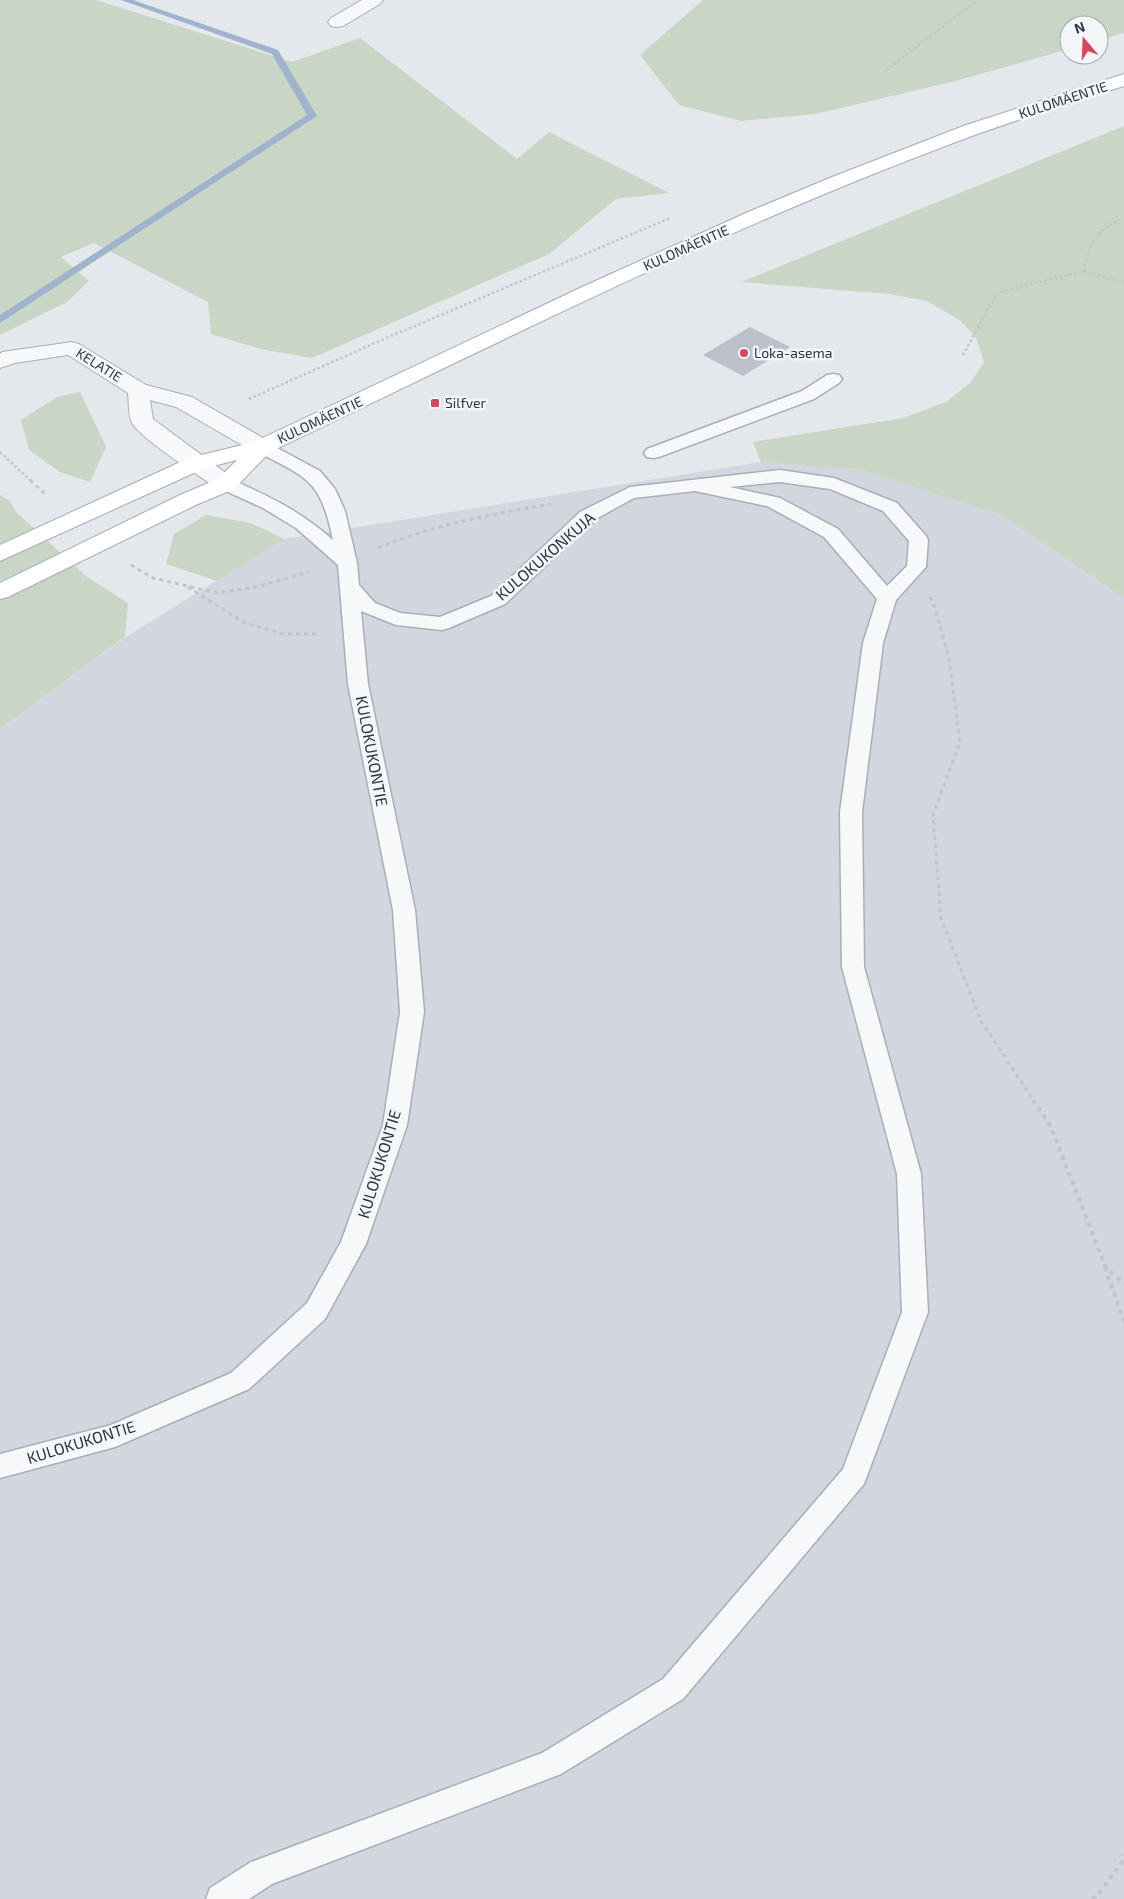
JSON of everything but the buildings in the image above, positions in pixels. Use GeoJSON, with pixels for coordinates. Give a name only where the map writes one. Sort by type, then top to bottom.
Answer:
{"type":"FeatureCollection","features":[{"type":"Feature","properties":{"kind":"main road","name":"KULOMÄENTIE"},"geometry":{"type":"LineString","coordinates":[[0,554],[197,463],[262,447],[652,263],[810,194],[924,147],[1124,80]]}},
{"type":"Feature","properties":{"kind":"main road","name":"KULOMÄENTIE"},"geometry":{"type":"LineString","coordinates":[[0,592],[226,484],[262,447]]}},
{"type":"Feature","properties":{"kind":"street"},"geometry":{"type":"LineString","coordinates":[[337,22],[374,0]]}},
{"type":"Feature","properties":{"kind":"street","name":"KELATIE"},"geometry":{"type":"LineString","coordinates":[[0,362],[10,358],[72,348],[138,390],[184,402],[262,447]]}},
{"type":"Feature","properties":{"kind":"street","name":"KELATIE"},"geometry":{"type":"LineString","coordinates":[[138,390],[142,421],[162,438],[226,484]]}},
{"type":"Feature","properties":{"kind":"lane"},"geometry":{"type":"LineString","coordinates":[[653,454],[808,394],[833,379]]}},
{"type":"Feature","properties":{"kind":"lane","name":"KULOKUKONTIE"},"geometry":{"type":"LineString","coordinates":[[0,1466],[115,1435],[240,1381],[316,1311],[353,1244],[395,1125],[412,1012],[404,910],[358,684],[347,563],[336,511],[328,493],[313,474],[262,447]]}},
{"type":"Feature","properties":{"kind":"lane","name":"KULOKUKONKUJA"},"geometry":{"type":"LineString","coordinates":[[350,587],[368,607],[396,619],[442,624],[498,600],[587,516],[630,493],[780,476],[834,484],[890,507],[919,540],[916,567]]}},
{"type":"Feature","properties":{"kind":"lane"},"geometry":{"type":"LineString","coordinates":[[226,484],[270,504],[303,524],[347,563]]}},
{"type":"Feature","properties":{"kind":"lane"},"geometry":{"type":"LineString","coordinates":[[692,485],[773,502],[831,533],[887,598]]}},
{"type":"Feature","properties":{"kind":"lane"},"geometry":{"type":"LineString","coordinates":[[221,1899],[262,1873],[551,1764],[673,1689],[854,1476],[915,1312],[909,1174],[853,967],[851,812],[873,643],[887,598],[916,567]]}},
{"type":"Feature","properties":{"kind":"path"},"geometry":{"type":"LineString","coordinates":[[886,70],[978,0]]}},
{"type":"Feature","properties":{"kind":"path"},"geometry":{"type":"LineString","coordinates":[[1084,271],[1096,234],[1110,223],[1124,218]]}},
{"type":"Feature","properties":{"kind":"path"},"geometry":{"type":"LineString","coordinates":[[963,355],[997,293],[1084,271],[1124,282]]}},
{"type":"Feature","properties":{"kind":"path"},"geometry":{"type":"LineString","coordinates":[[0,452],[50,499]]}},
{"type":"Feature","properties":{"kind":"path"},"geometry":{"type":"LineString","coordinates":[[125,561],[153,578],[218,593],[256,588],[347,563],[397,540],[459,523],[561,503]]}},
{"type":"Feature","properties":{"kind":"path"},"geometry":{"type":"LineString","coordinates":[[916,567],[935,608],[949,658],[960,742],[933,815],[940,918],[981,1021],[1051,1127],[1105,1266],[1124,1322]]}},
{"type":"Feature","properties":{"kind":"path"},"geometry":{"type":"LineString","coordinates":[[185,586],[243,622],[283,634],[354,634]]}},
{"type":"Feature","properties":{"kind":"path"},"geometry":{"type":"LineString","coordinates":[[1105,1266],[1124,1284]]}},
{"type":"Feature","properties":{"kind":"path"},"geometry":{"type":"LineString","coordinates":[[1092,1899],[1097,1896],[1122,1862],[1124,1855]]}},
{"type":"Feature","properties":{"kind":"shaded area"},"geometry":{"type":"Polygon","coordinates":[[[761,462],[861,470],[1001,515],[1124,598],[1124,1899],[0,1899],[0,729],[126,637],[284,539],[761,462]]]}},
{"type":"Feature","properties":{"kind":"green space"},"geometry":{"type":"Polygon","coordinates":[[[0,0],[96,0],[292,62],[360,38],[517,159],[549,132],[669,193],[616,199],[549,254],[312,358],[260,349],[211,334],[208,302],[94,243],[61,257],[89,281],[67,302],[0,335],[0,0]]]}},
{"type":"Feature","properties":{"kind":"green space"},"geometry":{"type":"Polygon","coordinates":[[[703,0],[1124,0],[1124,33],[1109,37],[1109,15],[1059,15],[1059,52],[952,82],[815,114],[741,121],[679,105],[640,55],[703,0]]]}},
{"type":"Feature","properties":{"kind":"green space"},"geometry":{"type":"Polygon","coordinates":[[[1124,126],[1124,598],[1001,515],[861,470],[761,462],[753,442],[903,418],[946,402],[971,382],[984,362],[976,338],[961,321],[927,301],[889,294],[741,282],[1124,126]]]}},
{"type":"Feature","properties":{"kind":"green space"},"geometry":{"type":"Polygon","coordinates":[[[80,392],[106,447],[90,482],[60,472],[29,450],[21,420],[57,397],[80,392]]]}},
{"type":"Feature","properties":{"kind":"green space"},"geometry":{"type":"Polygon","coordinates":[[[0,495],[10,501],[16,512],[87,577],[128,603],[125,637],[0,729],[0,495]]]}},
{"type":"Feature","properties":{"kind":"green space"},"geometry":{"type":"Polygon","coordinates":[[[206,515],[251,523],[284,539],[217,581],[166,564],[174,534],[206,515]]]}},
{"type":"Feature","properties":{"kind":"waterway"},"geometry":{"type":"LineString","coordinates":[[0,320],[312,116],[275,52],[125,0]]}},
{"type":"Feature","properties":{"kind":"place","name":"Loka-asema"},"geometry":{"type":"Point","coordinates":[744,353]}},
{"type":"Feature","properties":{"kind":"place","name":"Silfver"},"geometry":{"type":"Point","coordinates":[435,403]}}]}
